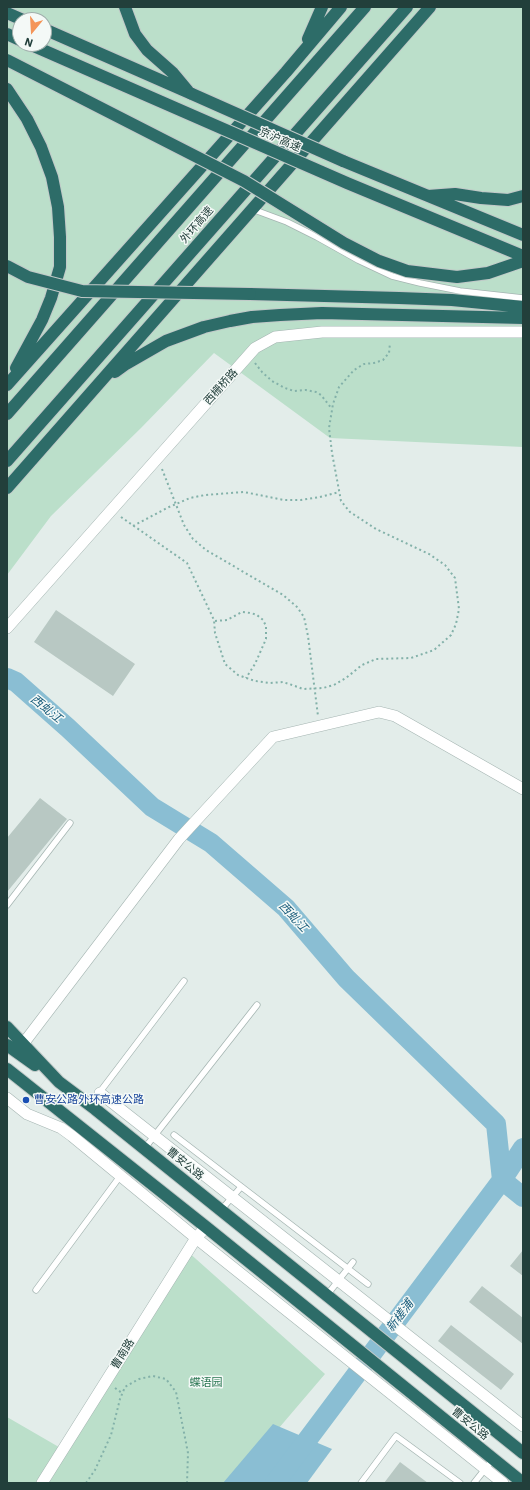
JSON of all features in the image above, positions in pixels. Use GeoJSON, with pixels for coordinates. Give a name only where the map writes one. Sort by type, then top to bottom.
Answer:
{"type":"FeatureCollection","features":[{"type":"Feature","properties":{"kind":"highway"},"geometry":{"type":"LineString","coordinates":[[125,7],[135,34],[147,50],[192,94]]}},
{"type":"Feature","properties":{"kind":"highway"},"geometry":{"type":"LineString","coordinates":[[286,72],[310,36],[322,7]]}},
{"type":"Feature","properties":{"kind":"highway"},"geometry":{"type":"LineString","coordinates":[[7,385],[286,72],[341,7]]}},
{"type":"Feature","properties":{"kind":"highway","name":"外环高速"},"geometry":{"type":"LineString","coordinates":[[7,414],[365,7]]}},
{"type":"Feature","properties":{"kind":"highway","name":"外环高速"},"geometry":{"type":"LineString","coordinates":[[7,460],[407,7]]}},
{"type":"Feature","properties":{"kind":"highway"},"geometry":{"type":"LineString","coordinates":[[7,488],[430,7]]}},
{"type":"Feature","properties":{"kind":"highway"},"geometry":{"type":"LineString","coordinates":[[414,25],[438,7]]}},
{"type":"Feature","properties":{"kind":"highway","name":"京沪高速"},"geometry":{"type":"LineString","coordinates":[[52,33],[427,196],[523,235]]}},
{"type":"Feature","properties":{"kind":"highway","name":"京沪高速"},"geometry":{"type":"LineString","coordinates":[[47,52],[347,183],[523,256]]}},
{"type":"Feature","properties":{"kind":"highway"},"geometry":{"type":"LineString","coordinates":[[7,60],[244,181],[282,203],[344,243],[379,261],[407,271],[456,277],[509,267],[523,261]]}},
{"type":"Feature","properties":{"kind":"highway"},"geometry":{"type":"LineString","coordinates":[[7,89],[27,119],[41,147],[52,177],[58,208],[60,267],[52,298],[42,320],[7,385]]}},
{"type":"Feature","properties":{"kind":"highway"},"geometry":{"type":"LineString","coordinates":[[427,196],[455,194],[508,200],[523,196]]}},
{"type":"Feature","properties":{"kind":"highway"},"geometry":{"type":"LineString","coordinates":[[7,266],[28,276],[82,291],[399,298],[452,300],[523,307]]}},
{"type":"Feature","properties":{"kind":"highway"},"geometry":{"type":"LineString","coordinates":[[96,386],[131,361],[178,336],[204,327],[230,321],[280,314],[359,314],[523,318]]}},
{"type":"Feature","properties":{"kind":"highway","name":"曹安公路"},"geometry":{"type":"LineString","coordinates":[[7,1027],[59,1082],[90,1105],[523,1453]]}},
{"type":"Feature","properties":{"kind":"highway"},"geometry":{"type":"LineString","coordinates":[[7,1045],[59,1082]]}},
{"type":"Feature","properties":{"kind":"highway"},"geometry":{"type":"LineString","coordinates":[[7,1069],[206,1227]]}},
{"type":"Feature","properties":{"kind":"highway","name":"曹安公路"},"geometry":{"type":"LineString","coordinates":[[206,1227],[338,1334],[397,1390],[490,1464],[523,1483]]}},
{"type":"Feature","properties":{"kind":"street","name":"西栅桥路"},"geometry":{"type":"LineString","coordinates":[[7,628],[255,348],[275,337],[322,332],[523,332]]}},
{"type":"Feature","properties":{"kind":"street"},"geometry":{"type":"LineString","coordinates":[[23,1044],[179,839],[273,738],[380,712],[396,716],[523,789]]}},
{"type":"Feature","properties":{"kind":"street"},"geometry":{"type":"LineString","coordinates":[[100,1093],[523,1426]]}},
{"type":"Feature","properties":{"kind":"street"},"geometry":{"type":"LineString","coordinates":[[7,1098],[27,1114],[61,1128],[331,1346],[397,1390]]}},
{"type":"Feature","properties":{"kind":"street","name":"曹南路"},"geometry":{"type":"LineString","coordinates":[[42,1483],[196,1238],[206,1227]]}},
{"type":"Feature","properties":{"kind":"street"},"geometry":{"type":"LineString","coordinates":[[490,1464],[503,1483]]}},
{"type":"Feature","properties":{"kind":"lane"},"geometry":{"type":"LineString","coordinates":[[252,209],[293,225],[358,260],[392,276],[460,291],[523,298]]}},
{"type":"Feature","properties":{"kind":"lane"},"geometry":{"type":"LineString","coordinates":[[7,905],[70,823]]}},
{"type":"Feature","properties":{"kind":"lane"},"geometry":{"type":"LineString","coordinates":[[90,1105],[184,981]]}},
{"type":"Feature","properties":{"kind":"lane"},"geometry":{"type":"LineString","coordinates":[[144,1149],[257,1005]]}},
{"type":"Feature","properties":{"kind":"lane"},"geometry":{"type":"LineString","coordinates":[[174,1135],[347,1270],[368,1284]]}},
{"type":"Feature","properties":{"kind":"lane"},"geometry":{"type":"LineString","coordinates":[[36,1290],[128,1165]]}},
{"type":"Feature","properties":{"kind":"lane"},"geometry":{"type":"LineString","coordinates":[[221,1210],[241,1187]]}},
{"type":"Feature","properties":{"kind":"lane"},"geometry":{"type":"LineString","coordinates":[[327,1295],[353,1262]]}},
{"type":"Feature","properties":{"kind":"lane"},"geometry":{"type":"LineString","coordinates":[[362,1483],[396,1436],[460,1483]]}},
{"type":"Feature","properties":{"kind":"lane"},"geometry":{"type":"LineString","coordinates":[[474,1483],[490,1464]]}},
{"type":"Feature","properties":{"kind":"path"},"geometry":{"type":"LineString","coordinates":[[111,510],[187,563],[215,621],[216,633],[225,664],[238,676],[255,681],[284,682],[303,689],[315,689],[334,686],[362,665],[376,659],[411,658],[434,650],[451,635],[456,624],[459,609],[455,578],[445,565],[429,554],[376,529],[350,512],[341,501],[330,428],[332,408],[340,387],[354,370],[364,364],[383,360],[389,353],[392,332]]}},
{"type":"Feature","properties":{"kind":"path"},"geometry":{"type":"LineString","coordinates":[[249,355],[262,372],[272,381],[294,391],[306,390],[316,392],[321,395],[332,408]]}},
{"type":"Feature","properties":{"kind":"path"},"geometry":{"type":"LineString","coordinates":[[158,458],[184,525],[194,539],[206,550],[283,595],[297,607],[304,617],[308,636],[319,727]]}},
{"type":"Feature","properties":{"kind":"path"},"geometry":{"type":"LineString","coordinates":[[133,526],[148,517],[190,498],[244,492],[290,500],[320,498],[339,492]]}},
{"type":"Feature","properties":{"kind":"path"},"geometry":{"type":"LineString","coordinates":[[215,621],[227,620],[242,612],[251,613],[263,620],[266,626],[266,639],[255,664],[246,678]]}},
{"type":"Feature","properties":{"kind":"path"},"geometry":{"type":"LineString","coordinates":[[86,1483],[95,1470],[111,1435],[120,1399],[125,1387],[139,1379],[153,1376],[166,1379],[176,1392],[188,1453],[187,1483]]}},
{"type":"Feature","properties":{"kind":"green space"},"geometry":{"type":"Polygon","coordinates":[[[7,7],[523,7],[523,447],[330,438],[214,353],[141,428],[51,516],[7,575],[7,7]]]}},
{"type":"Feature","properties":{"kind":"green space","name":"蝶语园"},"geometry":{"type":"Polygon","coordinates":[[[187,1251],[325,1374],[232,1483],[7,1483],[7,1417],[64,1450],[187,1251]]]}},
{"type":"Feature","properties":{"kind":"water"},"geometry":{"type":"Polygon","coordinates":[[[273,1424],[332,1449],[307,1483],[223,1483],[273,1424]]]}},
{"type":"Feature","properties":{"kind":"building"},"geometry":{"type":"Polygon","coordinates":[[[56,610],[135,664],[113,696],[34,642],[56,610]]]}},
{"type":"Feature","properties":{"kind":"building"},"geometry":{"type":"Polygon","coordinates":[[[40,798],[67,819],[7,892],[7,838],[40,798]]]}},
{"type":"Feature","properties":{"kind":"building"},"geometry":{"type":"Polygon","coordinates":[[[523,1250],[523,1276],[510,1266],[523,1250]]]}},
{"type":"Feature","properties":{"kind":"building"},"geometry":{"type":"Polygon","coordinates":[[[482,1286],[523,1318],[523,1344],[469,1302],[482,1286]]]}},
{"type":"Feature","properties":{"kind":"building"},"geometry":{"type":"Polygon","coordinates":[[[451,1325],[514,1374],[501,1390],[438,1341],[451,1325]]]}},
{"type":"Feature","properties":{"kind":"building"},"geometry":{"type":"Polygon","coordinates":[[[400,1462],[428,1483],[384,1483],[400,1462]]]}},
{"type":"Feature","properties":{"kind":"waterway","name":"西虬江"},"geometry":{"type":"LineString","coordinates":[[7,678],[16,682],[68,728],[152,807],[211,843],[286,908],[346,978],[496,1124],[502,1180],[523,1197]]}},
{"type":"Feature","properties":{"kind":"waterway","name":"新槎浦"},"geometry":{"type":"LineString","coordinates":[[275,1483],[502,1180],[523,1148]]}},
{"type":"Feature","properties":{"kind":"place","name":"曹安公路外环高速公路"},"geometry":{"type":"Point","coordinates":[26,1100]}}]}
